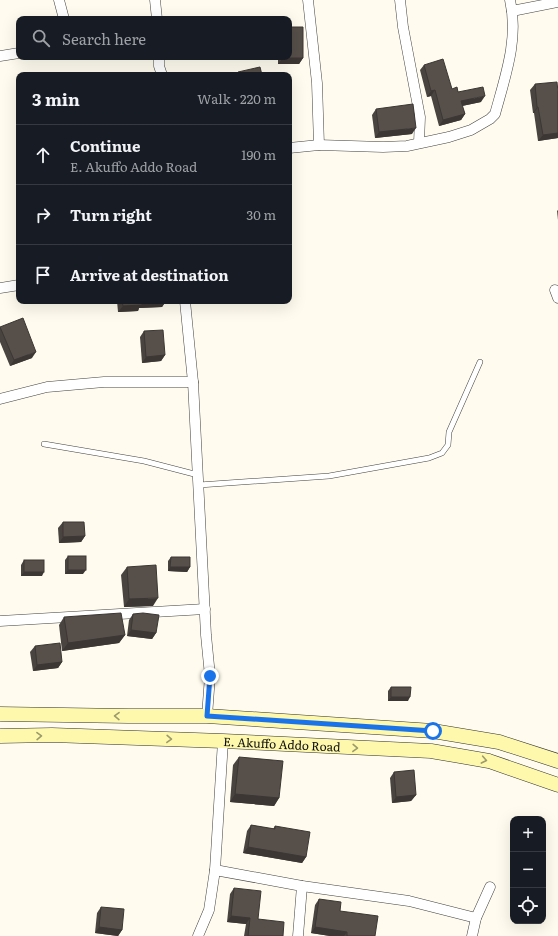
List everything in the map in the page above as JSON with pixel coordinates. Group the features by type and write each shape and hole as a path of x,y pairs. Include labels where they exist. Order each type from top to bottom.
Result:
{"main road":[{"name":"E. Akuffo Addo Road","path":"0,714 207,716 433,731 499,742 558,760"},
{"name":"E. Akuffo Addo Road","path":"0,736 223,741 431,751 489,761 558,785"}],"street":[{"path":"59,0 63,16"},
{"path":"156,0 157,16"},
{"path":"308,0 317,83 319,145"},
{"path":"400,0 403,27 420,117 419,143"},
{"path":"292,148 319,145 407,146 449,137 472,130 490,119 495,114 509,61 514,23 510,0"},
{"path":"512,11 558,2"},
{"path":"0,56 16,53"},
{"path":"159,60 161,72"},
{"path":"0,288 16,285"},
{"path":"185,304 193,382 199,480 204,609 210,676 207,716"},
{"path":"0,399 47,387 104,382 193,382"},
{"path":"0,621 204,609"},
{"path":"198,936 209,910 215,870 223,741"},
{"path":"215,870 302,886 409,902 476,918"},
{"path":"298,936 302,886"},
{"path":"472,936 476,918 490,887"}],"lane":[{"path":"44,444 144,461 199,480 329,476 429,458 442,453 448,445 449,432 480,362"}],"building":[{"path":"292,27 303,27 303,58 292,58"},
{"path":"443,59 452,89 457,87 458,92 483,87 485,96 461,101 465,114 443,120 435,90 431,91 424,65"},
{"path":"260,67 261,72 238,72"},
{"path":"557,82 558,133 543,135 537,107 535,84"},
{"path":"413,104 416,128 379,132 376,109"},
{"path":"123,304 142,304 142,305 123,306"},
{"path":"23,318 36,352 14,360 0,327"},
{"path":"163,330 165,355 146,357 144,331"},
{"path":"63,522 84,522 85,536 63,537"},
{"path":"68,556 86,556 86,570 68,570"},
{"path":"171,557 190,557 190,567 170,567"},
{"path":"24,560 44,560 44,572 24,572"},
{"path":"156,565 158,598 129,599 127,567"},
{"path":"121,613 125,635 68,643 64,617"},
{"path":"143,613 159,615 156,633 131,630 133,614"},
{"path":"60,643 62,662 37,665 35,646"},
{"path":"391,687 411,687 410,697 391,697"},
{"path":"239,757 283,761 279,798 235,794"},
{"path":"414,770 416,795 396,797 394,772"},
{"path":"251,825 275,829 275,826 310,832 306,857 248,847"},
{"path":"234,888 261,891 258,919 284,922 283,936 248,936 250,918 231,916"},
{"path":"319,899 341,902 340,911 378,916 375,936 347,936 347,932 315,927"},
{"path":"101,907 124,909 122,930 99,927"}],"route":[{"path":"210,676 207,716 337,723 433,731"}]}
